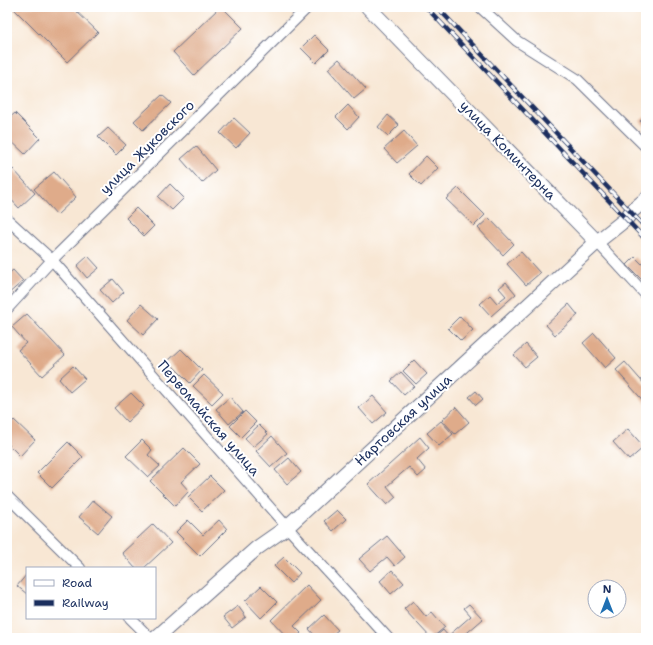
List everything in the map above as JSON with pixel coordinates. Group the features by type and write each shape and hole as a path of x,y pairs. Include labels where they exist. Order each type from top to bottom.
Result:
{"street":[{"name":"улица Жуковского","path":"7,309 52,260 308,7"},
{"name":"улица Коминтерна","path":"368,7 597,242 646,295"},
{"path":"480,7 517,41 577,79 646,147"},
{"name":"Нартовская улица","path":"156,638 257,548 286,527 597,242 626,219 631,212 646,199"},
{"name":"Первомайская улица","path":"7,219 52,260 286,527 388,638"},
{"path":"7,496 79,567"},
{"path":"131,619 150,638"}],"building":[{"path":"12,7 72,7 98,32 67,62"},
{"path":"220,7 222,7 243,28 194,75 173,52"},
{"path":"314,35 329,50 316,63 301,48"},
{"path":"339,59 366,89 354,99 328,69"},
{"path":"162,95 171,103 143,130 134,121"},
{"path":"348,105 359,117 348,129 336,117"},
{"path":"15,113 40,138 25,154 7,137 7,120"},
{"path":"388,115 399,125 388,136 378,127"},
{"path":"646,116 646,127 640,121"},
{"path":"234,118 250,133 236,148 220,133"},
{"path":"108,128 126,145 116,155 98,137"},
{"path":"404,131 417,146 397,163 384,149"},
{"path":"196,146 216,170 202,183 181,159"},
{"path":"426,156 438,168 421,186 409,174"},
{"path":"13,169 35,193 19,208 7,195 7,174"},
{"path":"54,172 76,197 57,215 34,189"},
{"path":"170,184 184,198 172,210 158,197"},
{"path":"458,188 485,215 474,226 446,199"},
{"path":"136,208 154,226 144,236 126,218"},
{"path":"489,218 514,244 503,255 478,228"},
{"path":"521,252 540,273 526,285 507,264"},
{"path":"88,256 99,268 87,278 77,266"},
{"path":"635,257 646,268 646,284 627,265"},
{"path":"13,270 23,281 7,295 7,275"},
{"path":"113,279 124,292 112,303 100,290"},
{"path":"506,282 516,294 491,316 480,304 490,295 497,303 506,296 499,288"},
{"path":"141,304 158,319 143,335 127,320"},
{"path":"569,304 578,315 555,335 546,325"},
{"path":"27,314 65,355 42,376 18,350 26,343 12,327"},
{"path":"460,316 473,330 461,341 448,328"},
{"path":"594,333 616,358 605,368 583,343"},
{"path":"526,344 537,357 525,367 514,355"},
{"path":"181,349 202,370 190,383 168,361"},
{"path":"414,360 427,374 416,384 403,371"},
{"path":"625,362 646,386 646,404 616,370"},
{"path":"73,366 85,379 70,392 59,379"},
{"path":"401,372 414,386 404,395 391,381"},
{"path":"204,375 223,393 212,404 193,386"},
{"path":"476,391 483,399 476,405 469,397"},
{"path":"131,393 144,406 127,422 114,408"},
{"path":"373,396 387,412 373,424 359,408"},
{"path":"230,397 243,412 229,424 216,409"},
{"path":"456,407 469,422 455,434 442,420"},
{"path":"245,411 256,422 241,437 230,426"},
{"path":"14,420 35,440 20,456 7,443 7,427"},
{"path":"441,421 453,434 439,446 427,433"},
{"path":"259,425 268,434 253,447 245,438"},
{"path":"628,429 644,447 629,460 613,442"},
{"path":"272,436 287,453 271,467 256,451"},
{"path":"420,437 429,448 417,459 426,470 418,477 409,467 387,486 396,497 387,505 368,484"},
{"path":"142,440 152,450 148,455 160,466 148,477 126,456"},
{"path":"68,442 83,457 52,488 37,473"},
{"path":"184,448 200,464 181,482 189,491 175,506 150,481"},
{"path":"289,458 301,472 287,484 275,470"},
{"path":"210,476 224,490 202,511 188,497"},
{"path":"93,500 112,516 98,533 79,517"},
{"path":"337,510 346,519 333,531 324,521"},
{"path":"188,520 203,535 219,520 227,529 200,556 176,532"},
{"path":"153,524 171,543 145,567 134,567 122,553"},
{"path":"387,536 405,557 395,566 387,557 370,571 359,559"},
{"path":"284,557 300,573 291,583 274,566"},
{"path":"392,570 404,583 391,594 380,581"},
{"path":"26,575 26,593 17,586"},
{"path":"307,585 321,600 294,626 301,633 296,638 288,638 271,620"},
{"path":"261,586 277,602 261,618 245,601"},
{"path":"413,601 426,617 432,612 445,627 432,638 404,609"},
{"path":"469,604 483,619 461,638 434,638 443,630 448,636 471,616 464,608"},
{"path":"238,606 246,617 232,628 223,617"},
{"path":"324,615 338,630 328,638 317,638 309,629"}],"railway":[{"path":"426,7 646,240"},
{"path":"437,7 646,228"}]}
